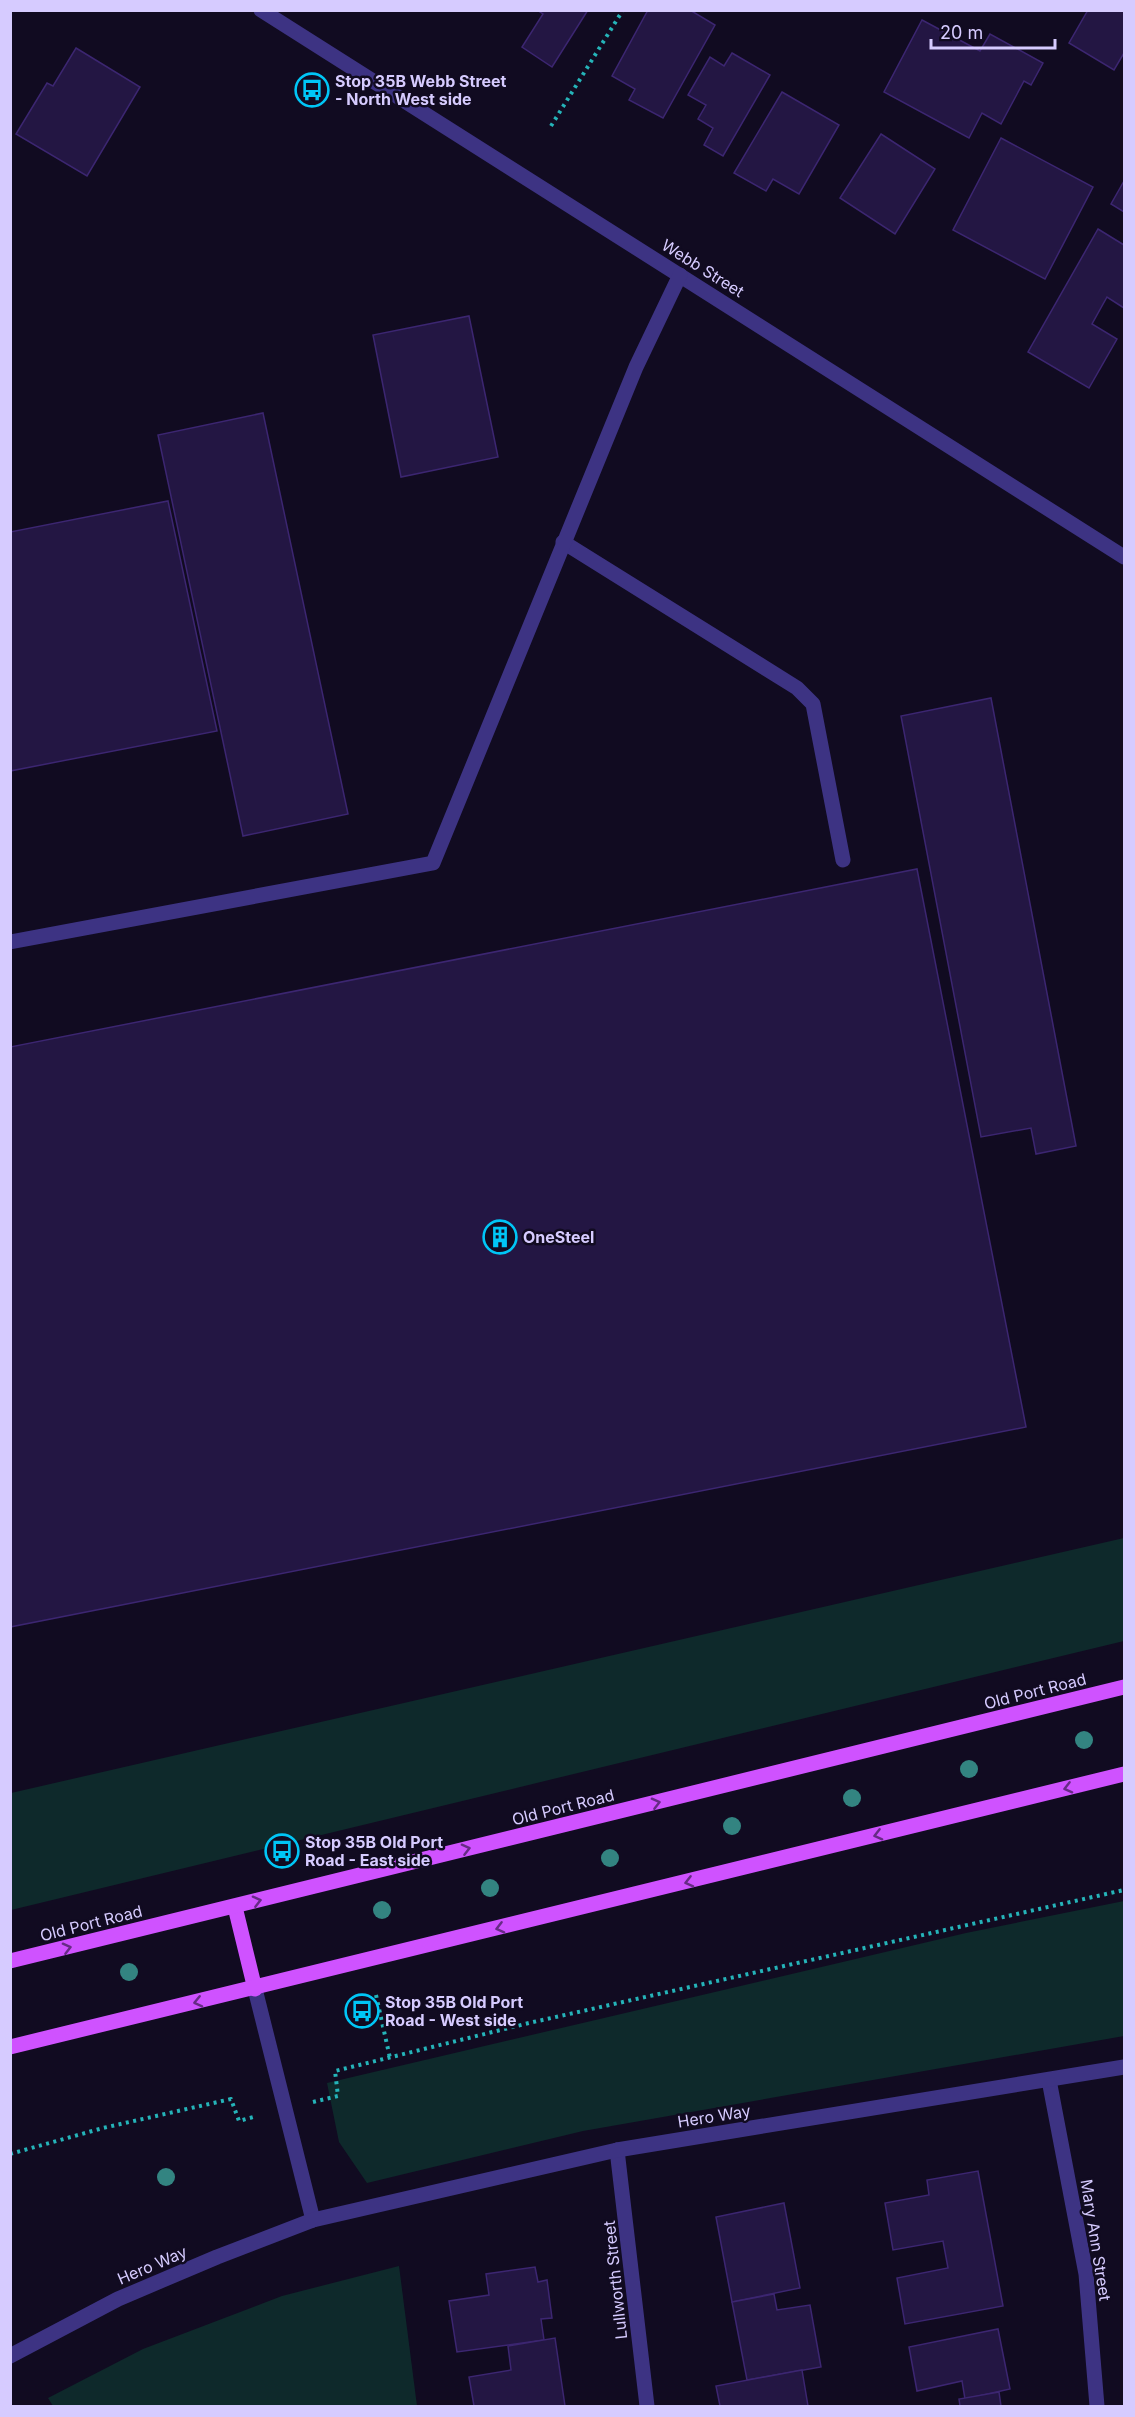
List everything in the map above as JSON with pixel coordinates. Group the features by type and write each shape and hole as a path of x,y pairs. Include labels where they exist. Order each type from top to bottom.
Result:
{"main road":[{"name":"Old Port Road","path":"10,1962 1125,1687"},
{"path":"10,2047 255,1989 1125,1774"},
{"path":"235,1907 255,1989"}],"street":[{"name":"Webb Street","path":"261,10 1125,557"},
{"path":"10,942 433,862 636,366 680,275"},
{"path":"563,542 797,688 813,704 843,860"},
{"path":"255,1989 313,2220"},
{"name":"Hero Way","path":"10,2356 118,2299 313,2220 617,2150 1125,2067"},
{"name":"Mary Ann Street","path":"1050,2080 1086,2274 1097,2406"},
{"name":"Lullworth Street","path":"617,2150 647,2406"}],"path":[{"path":"551,126 623,10"},
{"path":"311,2103 338,2096 335,2072 530,2023 1125,1890"},
{"path":"376,1995 390,2058"},
{"path":"10,2154 103,2128 231,2099 238,2121 262,2115"}],"green space":[{"path":"1124,1538 1124,1641 11,1910 11,1793"},
{"path":"1124,1901 1124,2036 583,2131 367,2183 339,2142 327,2083 966,1933"},
{"path":"399,2266 417,2406 53,2406 48,2398 143,2349 282,2296"}],"building":[{"path":"537,10 588,10 552,67 522,47 543,14"},
{"path":"648,10 690,10 715,25 663,118 629,100 635,89 612,76"},
{"path":"1088,10 1124,10 1124,53 1114,70 1069,43"},
{"path":"922,20 980,51 990,34 1043,63 1031,85 1024,81 1001,124 982,113 969,138 884,92"},
{"path":"76,48 140,87 87,176 16,134 47,83 53,86"},
{"path":"732,53 770,75 723,156 704,145 713,128 698,119 706,105 688,95 710,57 724,66"},
{"path":"782,92 839,125 799,194 773,179 766,191 734,173"},
{"path":"881,134 935,169 895,234 840,198"},
{"path":"1001,138 1093,187 1045,279 953,230"},
{"path":"1124,181 1124,212 1111,204"},
{"path":"1098,229 1124,245 1124,308 1107,297 1092,324 1117,339 1089,388 1028,352"},
{"path":"469,316 498,457 401,477 373,335"},
{"path":"263,413 348,814 243,836 158,435"},
{"path":"168,501 217,731 10,771 10,532"},
{"path":"991,698 1076,1146 1036,1154 1031,1128 981,1137 901,716"},
{"name":"OneSteel","path":"917,869 1026,1427 10,1627 10,1047"},
{"path":"978,2171 1003,2306 905,2324 897,2278 948,2268 943,2241 893,2250 885,2203 929,2195 927,2180"},
{"path":"784,2203 800,2288 732,2302 716,2217"},
{"path":"535,2267 538,2282 547,2280 552,2318 541,2319 544,2340 457,2352 449,2301 489,2295 486,2274"},
{"path":"774,2294 777,2310 810,2305 821,2367 747,2380 732,2302"},
{"path":"998,2329 1010,2389 965,2399 962,2381 917,2391 909,2347"},
{"path":"555,2338 565,2406 474,2406 469,2377 511,2370 508,2346"},
{"path":"802,2370 808,2406 720,2406 716,2386"},
{"path":"999,2392 1001,2406 960,2406 959,2399"}],"place":[{"name":"Stop 35B Webb Street - North West side","path":"312,90"},
{"name":"OneSteel","path":"500,1237"},
{"name":"Stop 35B Old Port Road - East side","path":"282,1851"},
{"name":"Stop 35B Old Port Road - West side","path":"362,2011"}]}
